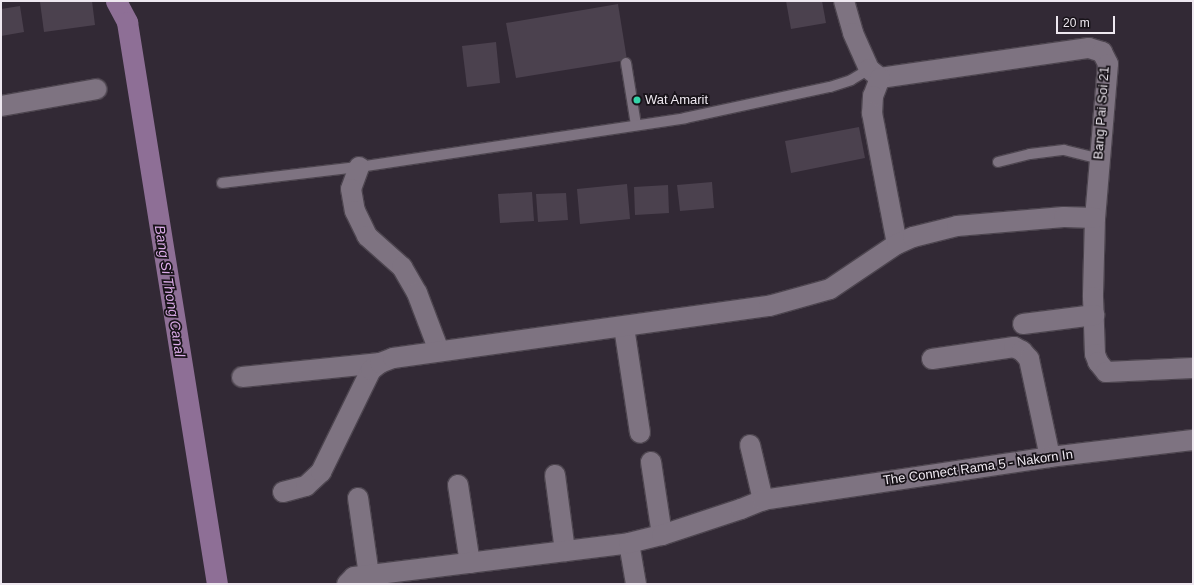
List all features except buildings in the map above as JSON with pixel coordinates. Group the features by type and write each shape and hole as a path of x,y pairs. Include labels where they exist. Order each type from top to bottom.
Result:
{"street":[{"path":"844,1 854,33 874,74 872,113 897,244"},
{"name":"Bang Pai Soi 21","path":"874,74 1089,48 1102,52 1108,64 1095,218 1095,354 1098,362 1106,372 1193,368"},
{"path":"1,106 97,89"},
{"path":"359,167 351,189 355,211 367,236 402,267 417,293 438,351"},
{"path":"242,377 380,363 393,358 438,351 624,327 769,306 798,300 830,289 897,244 957,226 1064,217 1095,218"},
{"path":"1023,324 1094,315"},
{"path":"624,327 640,433"},
{"path":"932,359 1014,347 1022,351 1029,359 1050,457"},
{"path":"283,492 306,486 321,472 371,370 380,363"},
{"name":"The Connect Rama 5 - Nakorn In","path":"347,584 354,577 629,543 662,535 741,509 763,500 1050,457 1193,440"},
{"path":"750,445 763,500"},
{"path":"651,462 662,535"},
{"path":"555,474 565,551"},
{"path":"458,485 470,563"},
{"path":"358,498 369,575"},
{"path":"629,543 636,584"}],"lane":[{"path":"626,62 636,125"},
{"path":"222,183 359,167 685,118 830,87 874,74"},
{"path":"998,162 1030,154 1064,150 1100,159"}],"waterway":[{"name":"Bang Si Thong Canal","path":"116,1 127,22 217,584"}],"place":[{"name":"Wat Amarit","path":"637,100"}]}
